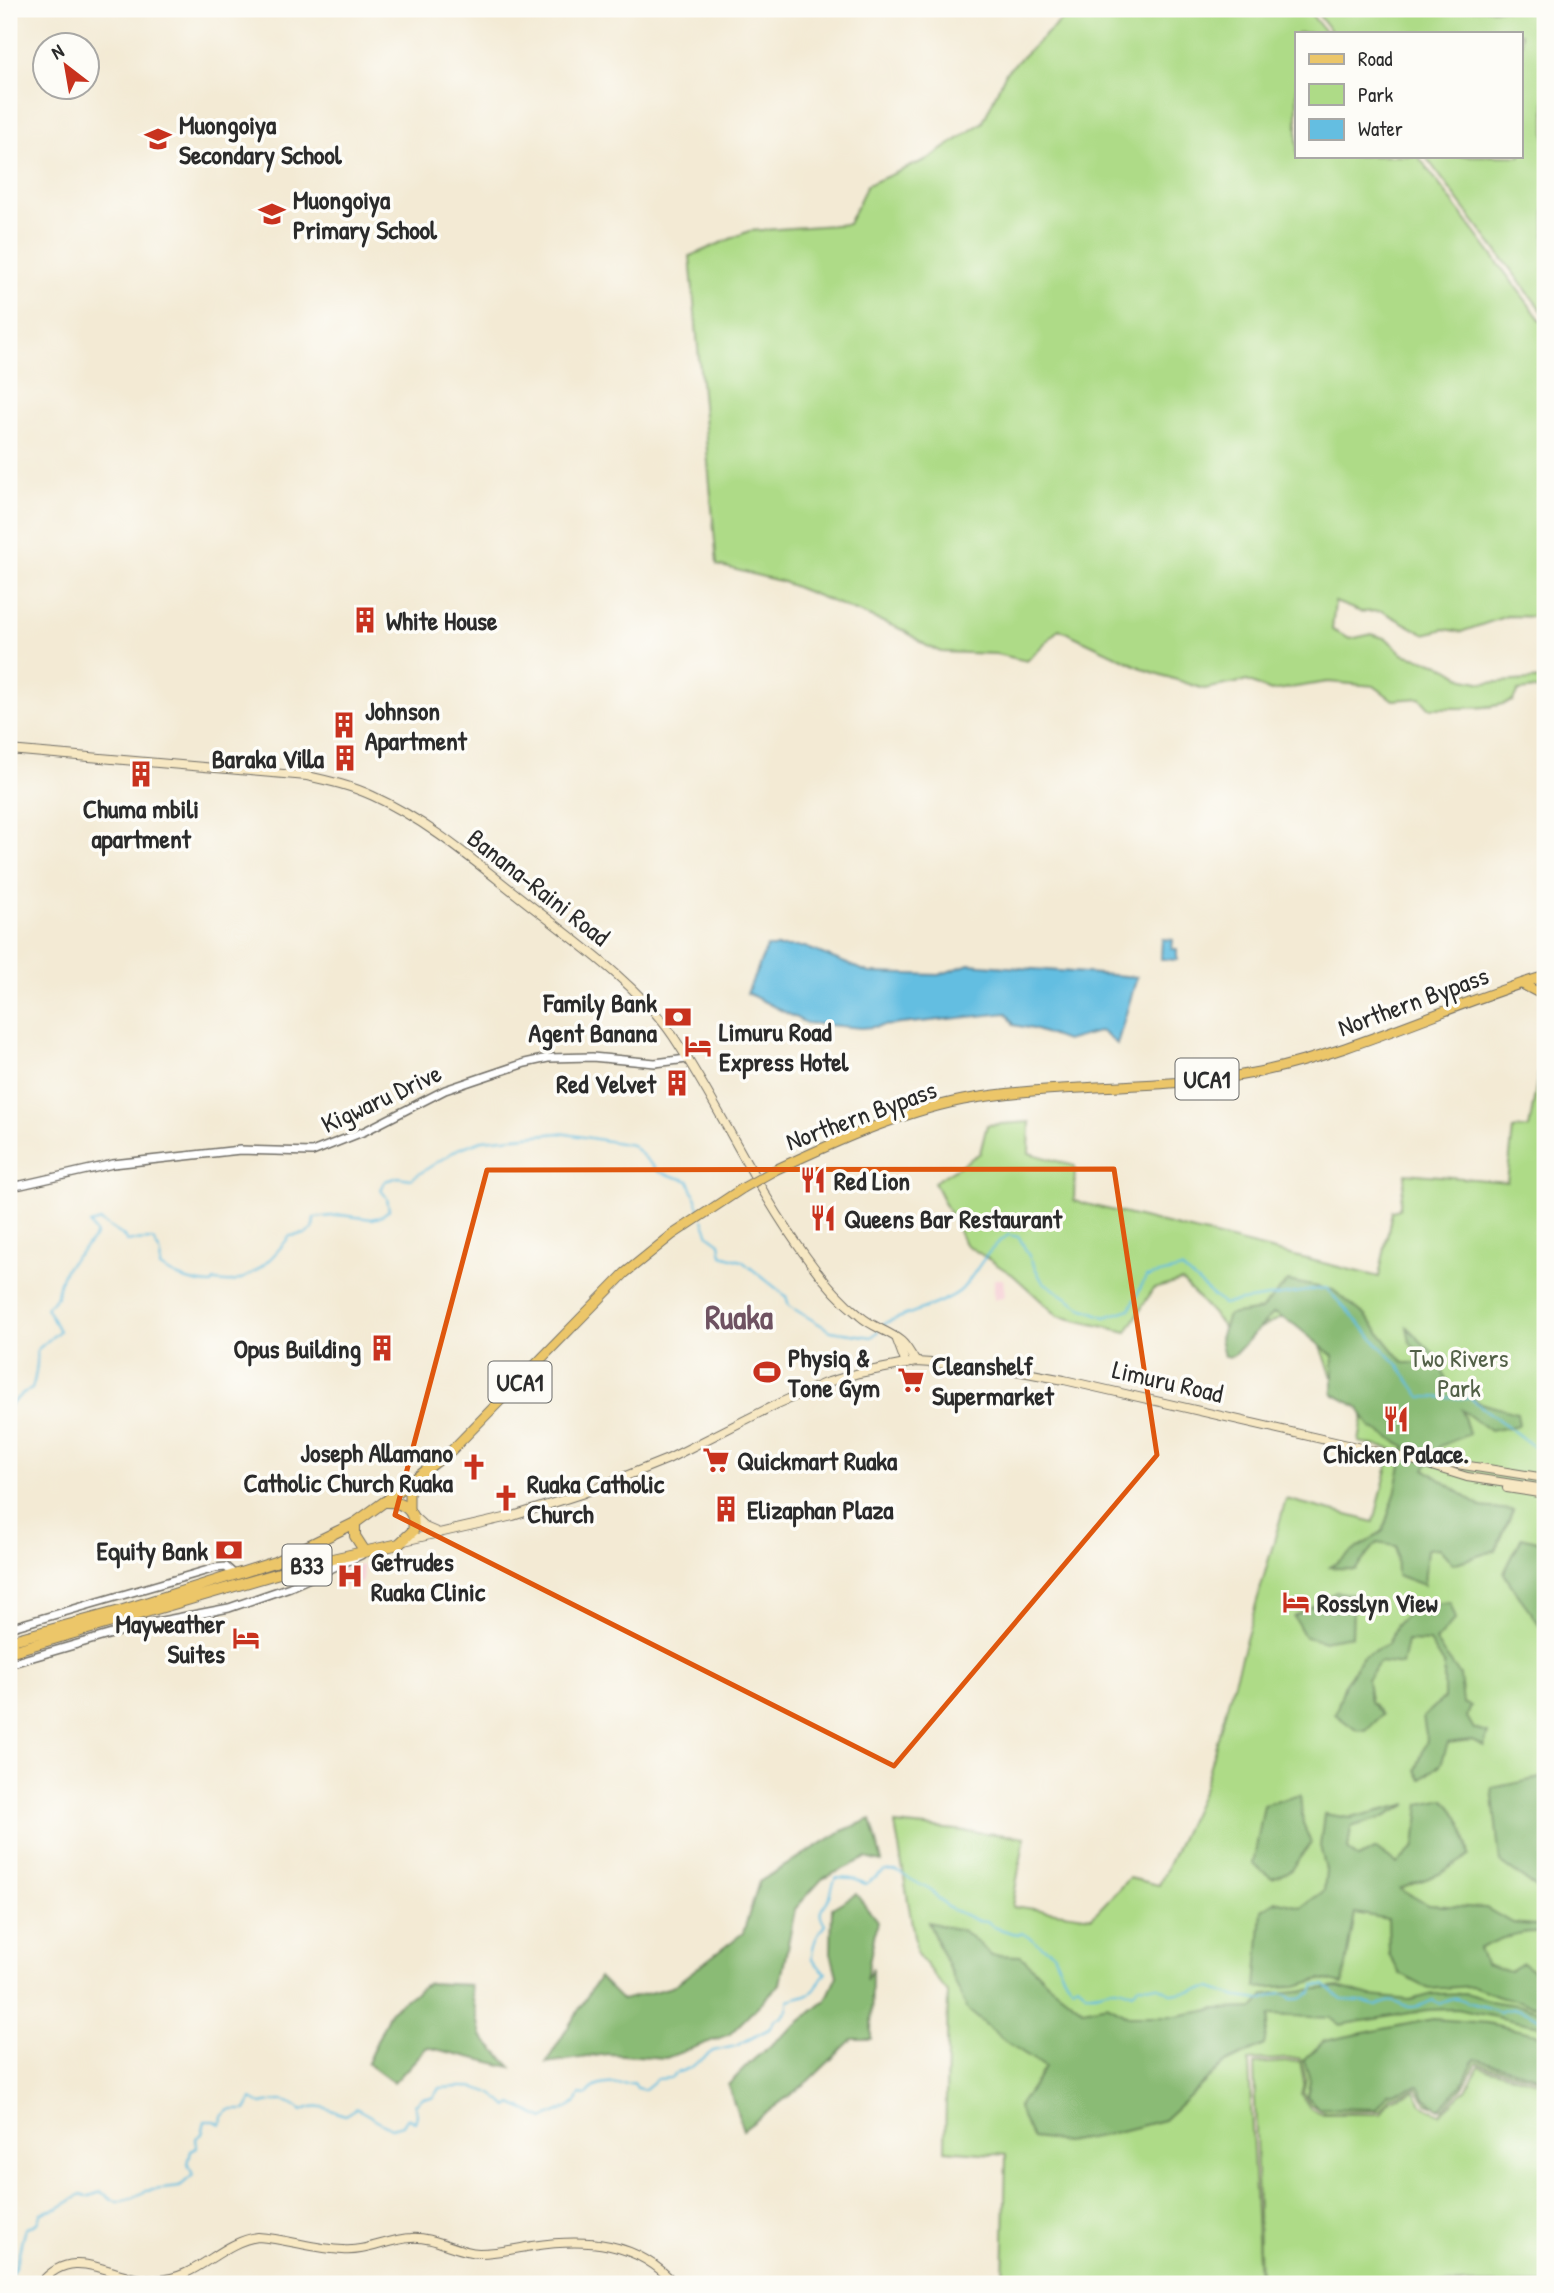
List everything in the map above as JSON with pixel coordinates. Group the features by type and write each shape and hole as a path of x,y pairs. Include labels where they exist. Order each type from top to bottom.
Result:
{"highway":[{"path":"355,1523 355,1536 368,1550 404,1541 413,1531 411,1513 394,1502 384,1502"},
{"name":"Northern Bypass","path":"235,1575 275,1562 355,1523 384,1502"},
{"name":"B33","path":"9,1652 125,1620 195,1596 368,1550"},
{"name":"B33","path":"9,1641 120,1611 235,1575"}],"main road":[{"name":"Banana-Raini Road","path":"9,750 307,776 373,795 440,835 607,967 659,1018 687,1059 794,1241 844,1302 878,1329 897,1338"},
{"name":"Northern Bypass","path":"384,1502 418,1478 481,1423 617,1280 671,1235 775,1170 859,1133 964,1100 1047,1090 1185,1081 1287,1066 1356,1045 1545,976"},
{"path":"1521,984 1545,996"},
{"path":"897,1338 906,1364"},
{"path":"897,1338 916,1362"},
{"path":"886,1368 900,1348"},
{"name":"Limuru Road","path":"404,1541 513,1516 601,1487 668,1460 814,1388 859,1373 916,1362 995,1367 1064,1380 1410,1459 1545,1486"},
{"name":"Limuru Road","path":"1410,1459 1518,1491 1545,1494"},
{"name":"Limuru Road","path":"1410,1459 1448,1461 1545,1478"},
{"name":"Limuru Road","path":"1467,1476 1545,1486"},
{"path":"418,1478 409,1493 411,1513 425,1527 441,1533"},
{"path":"40,2284 48,2274 59,2267 74,2263 141,2280 179,2276 201,2267 232,2246 258,2237 342,2250 356,2250 413,2237 475,2252 499,2253 585,2241 648,2260 675,2284"}],"street":[{"name":"Kigwaru Drive","path":"9,1186 113,1164 240,1150 312,1153 365,1131 458,1085 524,1063 548,1058 592,1057 655,1063 687,1059"},
{"path":"9,1664 146,1623 229,1608 290,1587 368,1550"},
{"path":"9,1628 215,1568 226,1567 235,1575"}],"highlighted area":[{"path":"1114,1169 1157,1455 894,1766 395,1515 487,1170"}],"shaded area":[{"path":"994,1279 1003,1279 1005,1296 994,1300"},
{"name":"Getrudes Ruaka Clinic","path":"362,1565 363,1582 340,1587 337,1570"}],"green space":[{"path":"1073,9 1307,9 1325,32 1295,32 1295,158 1419,158 1545,326 1545,617 1507,616 1461,632 1445,629 1424,634 1382,611 1361,612 1335,602 1332,630 1350,639 1372,634 1387,639 1403,654 1440,664 1465,679 1484,683 1545,679 1545,692 1536,689 1518,691 1513,701 1492,706 1429,708 1420,698 1393,700 1374,686 1328,682 1271,691 1247,681 1204,689 1146,670 1059,629 1027,661 996,654 941,652 903,630 783,582 717,565 690,256 749,231 848,224 867,185 930,158 983,122 1006,72"},
{"path":"1314,9 1545,9 1545,315 1427,158 1522,158 1522,32 1331,32"},
{"name":"Two Rivers Park","path":"1545,1035 1545,2081 1477,2063 1462,2089 1443,2109 1427,2103 1417,2089 1390,2096 1380,2111 1323,2112 1310,2104 1303,2093 1306,2079 1300,2058 1249,2061 1259,2284 1003,2284 1006,2155 945,2150 948,1993 917,1954 895,1824 1025,1837 1012,1906 1092,1917 1129,1878 1159,1885 1203,1790 1286,1499 1374,1522 1392,1449 1359,1442 1365,1405 1332,1377 1317,1335 1290,1314 1255,1330 1231,1349 1221,1323 1182,1281 1153,1289 1127,1332 1058,1316 1013,1275 965,1244 934,1182 980,1153 987,1125 1030,1122 1029,1153 1075,1166 1074,1201 1379,1277 1392,1211 1399,1209 1406,1173 1507,1182 1513,1129 1529,1128"},
{"path":"1288,1281 1333,1290 1366,1316 1404,1363 1425,1363 1410,1342 1407,1327 1437,1357 1448,1383 1480,1403 1517,1413 1519,1425 1490,1431 1462,1410 1469,1434 1440,1446 1425,1469 1481,1507 1513,1510 1496,1550 1453,1564 1439,1548 1427,1549 1424,1585 1397,1575 1396,1546 1377,1543 1355,1570 1330,1567 1383,1531 1395,1494 1405,1446 1371,1428 1358,1407 1333,1394 1333,1356 1295,1325 1274,1313 1233,1356 1224,1357 1220,1338 1228,1315 1261,1310"},
{"path":"1522,1537 1545,1543 1545,1634 1504,1573"},
{"path":"1336,1592 1360,1595 1353,1609 1352,1636 1322,1641 1305,1637 1294,1617"},
{"path":"1450,1602 1456,1619 1435,1641 1460,1675 1463,1703 1471,1706 1467,1717 1474,1729 1488,1733 1484,1746 1472,1740 1448,1743 1441,1764 1421,1780 1416,1770 1427,1740 1423,1717 1444,1698 1444,1666 1429,1642 1407,1641 1402,1665 1380,1662 1367,1679 1370,1701 1382,1715 1366,1731 1356,1730 1335,1714 1345,1684 1363,1656 1388,1644 1396,1625 1415,1606"},
{"path":"1545,1777 1545,1894 1500,1862 1492,1788"},
{"path":"1300,1795 1303,1824 1311,1843 1289,1872 1272,1878 1253,1864 1264,1805"},
{"path":"1444,1799 1462,1825 1469,1856 1439,1874 1400,1889 1428,1905 1486,1908 1512,1923 1545,1926 1545,1933 1528,1932 1511,1936 1479,1949 1485,1964 1510,1971 1523,1963 1543,1977 1545,2008 1473,1986 1429,1989 1400,1974 1389,1954 1388,1919 1355,1913 1343,1984 1321,1979 1296,1986 1256,1988 1262,1910 1276,1901 1301,1907 1324,1891 1326,1870 1320,1846 1324,1814 1350,1818 1408,1804 1384,1817 1351,1827 1348,1849 1358,1858 1376,1849 1397,1864 1415,1846 1420,1804"},
{"path":"871,1819 882,1862 866,1858 822,1879 795,1909 780,1984 730,2034 666,2058 608,2054 546,2063 599,1977 622,2000 672,1987 743,1933 759,1882 842,1831"},
{"path":"856,1894 877,1921 866,1980 872,1970 871,2039 852,2039 809,2081 743,2130 728,2085 753,2060 826,2000 837,1976 831,1953 832,1908"},
{"path":"928,1922 964,1931 992,1955 1021,1956 1048,1983 1083,2010 1107,2005 1128,2016 1176,2016 1216,2009 1254,2008 1266,1994 1338,1987 1371,1996 1410,2000 1432,1994 1466,1993 1545,2012 1545,2027 1456,2009 1428,2010 1340,2025 1330,2018 1270,2015 1264,2045 1224,2064 1164,2120 1065,2142 1032,2138 1018,2108 1045,2067 1005,2041 967,2009"},
{"path":"428,1983 470,1985 481,2036 511,2067 427,2047 394,2083 367,2063 391,2010"},
{"path":"1433,2019 1487,2023 1545,2036 1545,2079 1475,2059 1462,2085 1439,2109 1425,2097 1419,2086 1388,2093 1377,2109 1318,2108 1307,2096 1310,2080 1304,2060 1324,2041"},
{"path":"1300,2061 1304,2082 1301,2094 1310,2108 1321,2114 1381,2114 1390,2099 1415,2091 1422,2104 1440,2114 1466,2090 1479,2066 1545,2084 1545,2284 1260,2284 1254,2064"}],"water":[{"path":"1162,939 1173,940 1172,949 1177,949 1177,960 1161,959"},
{"path":"767,947 805,947 870,973 939,975 969,964 1137,977 1117,1044 1101,1031 1066,1041 1014,1025 1007,1013 862,1028 806,1023 747,993"}],"waterway":[{"path":"9,1406 23,1393 32,1389 37,1350 59,1331 46,1307 57,1297 66,1268 96,1235 90,1224 100,1221 127,1241 153,1240 161,1254 160,1267 173,1274 204,1283 232,1282 257,1270 290,1236 306,1234 313,1229 314,1218 341,1215 372,1219 380,1217 389,1210 387,1198 381,1190 385,1181 398,1177 411,1179 458,1149 482,1140 560,1133 632,1145 659,1172 689,1181 700,1210"},
{"path":"703,1220 709,1235 720,1243 722,1255 742,1261 786,1296 789,1306 831,1331 872,1337 878,1331"},
{"path":"882,1327 887,1322 956,1294 994,1247 1008,1235 1019,1237 1042,1281 1082,1308 1105,1317 1130,1309 1146,1277 1182,1269 1223,1304 1326,1288 1398,1365 1421,1397 1470,1398 1533,1446 1545,1446"},
{"path":"9,2278 17,2261 25,2229 37,2223 41,2213 59,2208 81,2195 87,2197 101,2192 117,2202 133,2198 145,2191 179,2187 193,2175 188,2164 191,2151 197,2148 196,2138 202,2134 205,2121 215,2121 221,2125 222,2116 230,2110 246,2110 252,2099 261,2104 287,2102 302,2111 324,2107 345,2115 356,2108 391,2128 403,2125 407,2118 415,2122 415,2104 423,2098 432,2098 440,2088 469,2087 485,2090 508,2107 512,2104 545,2119 570,2107 580,2094 587,2095 602,2085 634,2083 637,2088 644,2090 657,2079 670,2078 690,2068 713,2051 736,2046 769,2029 775,2019 782,2017 788,2010 788,2000 814,1991 826,1973 812,1960 813,1950 825,1925 821,1909 830,1896 836,1878 854,1879 866,1884 885,1871 896,1871 930,1890 947,1907 976,1920 987,1921 994,1927 1018,1935 1022,1933 1053,1953 1063,1975 1073,1987 1078,1984 1086,1993 1112,1988 1133,1993 1139,1985 1158,1986 1172,1994 1210,1988 1238,1997 1261,2000 1280,1993 1291,1999 1299,1999 1312,1992 1315,1985 1324,1985 1342,2000 1377,2006 1393,2002 1413,2007 1433,2000 1440,2004 1456,1998 1498,2012 1520,2010 1540,2019 1545,2018"}],"place":[{"name":"Muongoiya Secondary School","path":"158,139"},
{"name":"Muongoiya Primary School","path":"272,214"},
{"name":"White House","path":"365,620"},
{"name":"Johnson Apartment","path":"344,725"},
{"name":"Baraka Villa","path":"345,758"},
{"name":"Chuma mbili apartment","path":"141,774"},
{"name":"Family Bank Agent Banana","path":"678,1017"},
{"name":"Limuru Road Express Hotel","path":"698,1046"},
{"name":"Red Velvet","path":"677,1083"},
{"name":"Red Lion","path":"813,1180"},
{"name":"Queens Bar Restaurant","path":"823,1218"},
{"name":"Opus Building","path":"382,1348"},
{"name":"Physiq & Tone Gym","path":"767,1372"},
{"name":"Cleanshelf Supermarket","path":"911,1380"},
{"name":"Chicken Palace.","path":"1396,1419"},
{"name":"Quickmart Ruaka","path":"716,1460"},
{"name":"Joseph Allamano Catholic Church Ruaka","path":"474,1467"},
{"name":"Ruaka Catholic Church","path":"506,1498"},
{"name":"Elizaphan Plaza","path":"726,1509"},
{"name":"Equity Bank","path":"229,1550"},
{"name":"Getrudes Ruaka Clinic","path":"350,1576"},
{"name":"Rosslyn View","path":"1296,1602"},
{"name":"Mayweather Suites","path":"246,1638"}],"district":[{"name":"Ruaka","path":"739,1317"}]}
